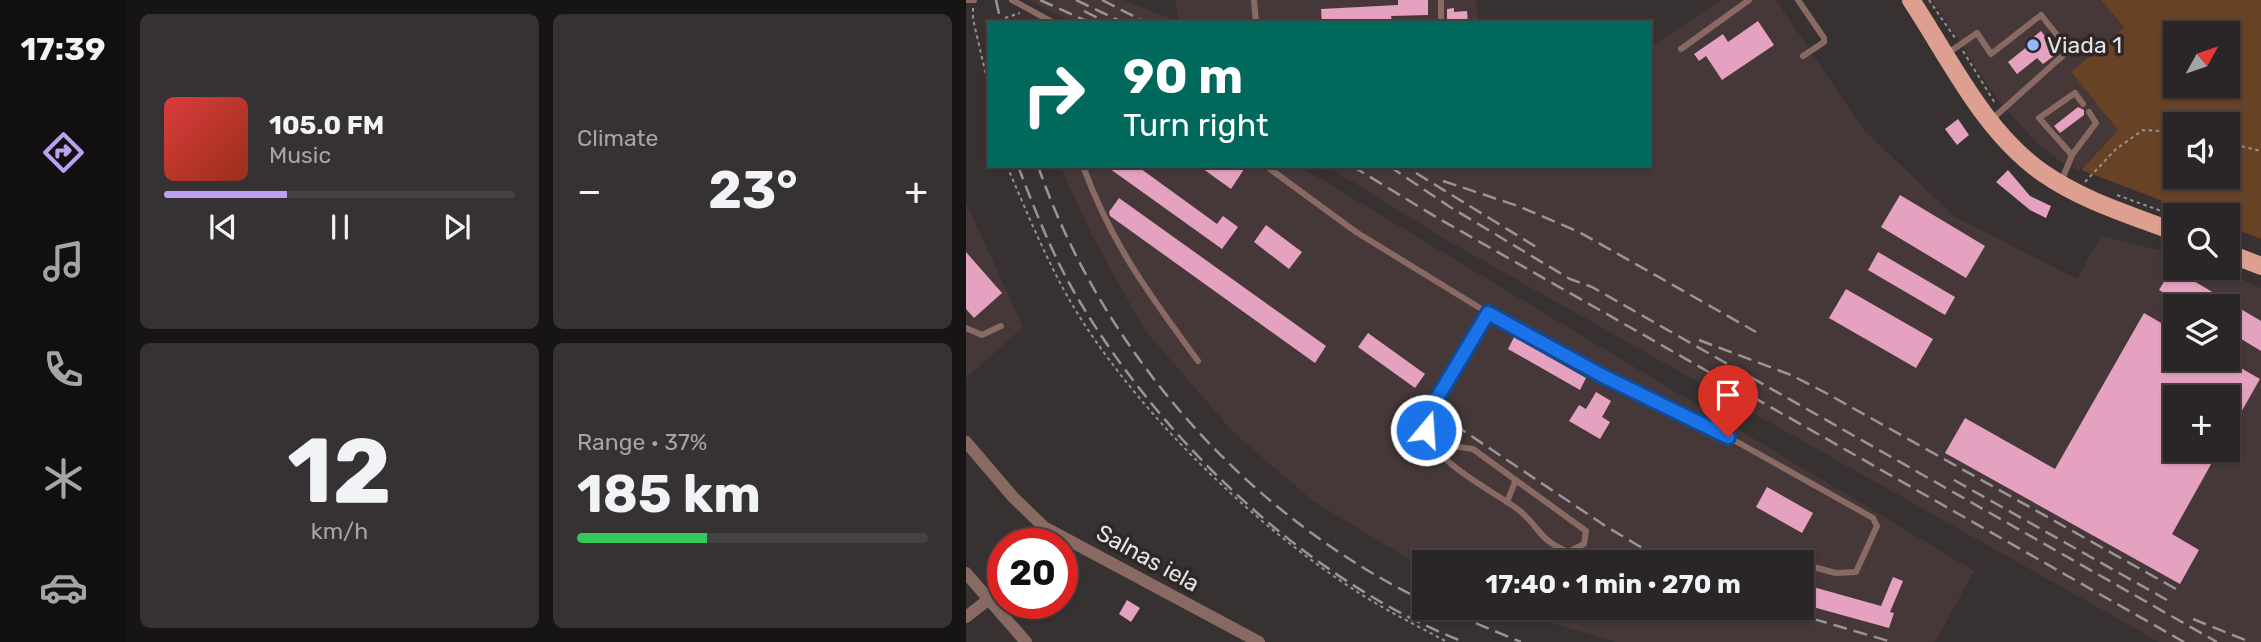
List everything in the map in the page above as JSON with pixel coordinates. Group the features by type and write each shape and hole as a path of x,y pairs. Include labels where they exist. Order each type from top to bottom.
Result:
{"main road":[{"path":"1911,0 1989,121 2031,164 2085,197 2163,227"},
{"path":"2240,258 2261,267"}],"street":[{"name":"Salnas iela","path":"966,442 1018,503 1046,528"},
{"name":"Salnas iela","path":"1078,544 1259,642"},
{"path":"966,573 987,599"},
{"path":"966,617 987,601"},
{"path":"1005,619 1026,642"}],"lane":[{"path":"967,0 974,0"},
{"path":"1012,0 1049,21"},
{"path":"1254,0 1256,21"},
{"path":"1441,0 1441,21"},
{"path":"1681,49 1749,0"},
{"path":"1798,0 1824,38 1824,42 1803,56"},
{"path":"1947,55 1978,33 1991,54 2041,15 2069,50 1989,121"},
{"path":"2072,155 2039,118 2076,93 2083,104"},
{"path":"2060,183 2072,155 2096,123 2089,111"},
{"path":"1084,168 1100,211 1135,275 1198,360"},
{"path":"1269,168 1356,232 1488,313 1603,376 1707,425 1873,518 1877,526 1856,572 1836,573 1814,567"},
{"path":"1432,443 1473,449 1586,531 1584,544 1568,552 1548,543 1521,512 1468,476 1432,443 1425,422 1427,415 1488,313"},
{"path":"966,328 982,335 1001,326"},
{"path":"1507,502 1515,482"}],"path":[{"path":"974,0 973,19 987,79"},
{"path":"1005,18 1017,16"},
{"path":"2084,183 2116,149 2143,130 2163,131"},
{"path":"2240,146 2261,150"},
{"path":"1008,168 1081,318 1121,374 1173,434 1229,492 1294,546 1359,593 1447,642"}],"shaded area":[{"path":"1027,0 1123,0 1176,21 1071,21"},
{"path":"1175,0 1476,0 1479,21 1179,21"},
{"path":"1721,0 1776,0 1863,129 1955,217 2077,279 2101,236 2163,251 2163,280 2240,280 2261,288 2261,642 2159,642 1443,238 1330,168 1652,168 1652,47"},
{"path":"1932,0 2101,0 2124,27 2071,72 2118,130 2079,171 2062,163 2036,142 1997,99"},
{"path":"2101,0 2261,0 2261,239 2240,231 2240,203 2168,203 2081,170 2118,130 2071,72 2124,27"},
{"path":"1061,168 1302,168 1974,571 1935,642 1616,642 1542,620 1814,620 1814,550 1412,550 1412,561 1313,501 1234,433 1144,329 1094,239"},
{"path":"966,203 1023,327 966,378"}],"building":[{"path":"1398,0 1428,0 1428,15 1391,16 1392,21 1322,21 1321,9 1398,5"},
{"path":"1454,8 1454,12 1467,11 1468,21 1447,21 1447,9"},
{"path":"1758,21 1774,45 1722,80 1706,56 1699,61 1694,54 1723,34 1728,42"},
{"path":"2041,31 2058,53 2043,64 2037,58 2017,74 2008,62"},
{"path":"2078,107 2084,110 2084,115 2060,133 2054,126"},
{"path":"1958,119 1969,135 1957,145 1945,129"},
{"path":"1109,168 1140,168 1217,224 1223,216 1238,227 1222,249"},
{"path":"1202,168 1245,168 1231,189"},
{"path":"2008,170 2030,196 2051,206 2046,218 2030,210 1996,182"},
{"path":"1900,195 1985,246 1966,278 1881,227"},
{"path":"1119,198 1326,346 1315,363 1110,216 1109,212"},
{"path":"1266,225 1302,252 1289,269 1254,242"},
{"path":"966,252 1002,293 974,318 966,309"},
{"path":"1878,252 1955,297 1945,315 1868,270"},
{"path":"2165,280 2192,280 2216,294 2166,294 2159,290"},
{"path":"1846,289 1933,339 1916,368 1829,318"},
{"path":"2240,308 2261,321 2261,351 2240,338"},
{"path":"2144,313 2163,324 2163,371 2240,371 2240,368 2260,379 2240,414 2240,385 2163,385 2163,462 2212,462 2172,534 2199,550 2180,584 1945,453 1965,418 2055,469"},
{"path":"1368,333 1425,374 1415,388 1358,347"},
{"path":"1514,337 1586,378 1580,390 1508,349"},
{"path":"1596,392 1611,401 1602,417 1610,422 1600,439 1569,421 1579,405 1586,409"},
{"path":"1767,487 1813,513 1802,533 1756,507"},
{"path":"1893,577 1903,581 1890,612 1894,613 1889,628 1814,607 1814,587 1881,606"},
{"path":"1127,600 1140,608 1131,622 1119,614"}],"railway":[{"path":"996,0 1001,21"},
{"path":"1040,0 1087,21"},
{"path":"1076,0 1120,21"},
{"path":"1102,0 1143,21"},
{"path":"1084,11 1104,21"},
{"path":"1019,168 1054,252 1080,302 1114,355 1198,456 1245,502 1297,545 1350,583 1406,616 1464,642"},
{"path":"1039,168 1066,235 1101,301 1142,363 1189,421 1241,475 1298,523 1359,565 1412,594"},
{"path":"1355,168 1436,217 2184,642"},
{"path":"1392,168 1450,207 1570,279 1592,287 2217,642"},
{"path":"1416,173 1541,250"},
{"path":"1443,181 1518,206 1579,232 1756,332"},
{"path":"1699,340 1791,375 1826,393 2176,589"},
{"path":"1419,401 1646,550"},
{"path":"1954,480 2167,600"},
{"path":"1814,619 1892,642"},
{"path":"2193,619 2250,642"},
{"path":"1468,620 1521,642"}],"place":[{"name":"Viada 1","path":"2033,45"}],"route":[{"path":"1426,430 1427,415 1488,313 1603,376 1728,437"}]}
